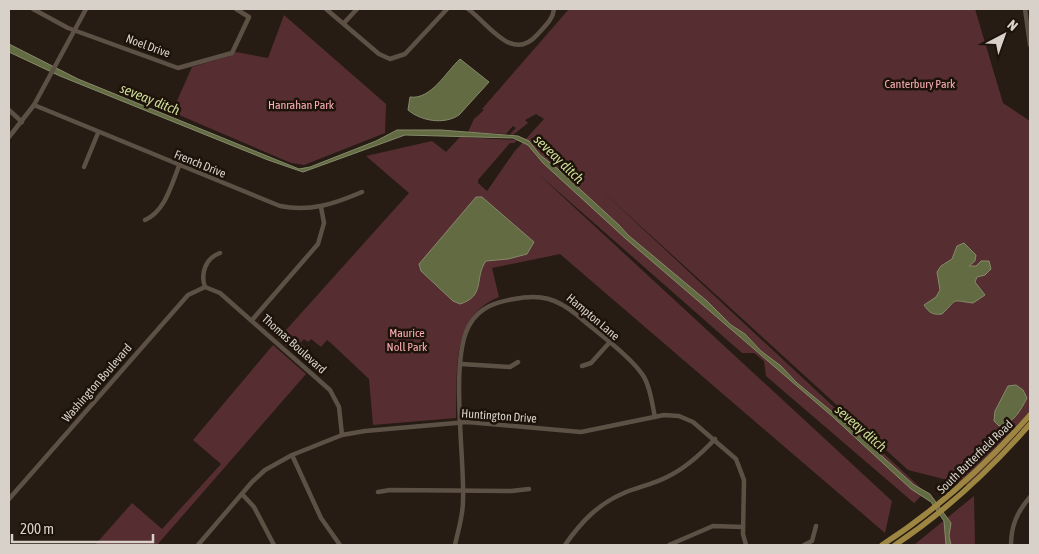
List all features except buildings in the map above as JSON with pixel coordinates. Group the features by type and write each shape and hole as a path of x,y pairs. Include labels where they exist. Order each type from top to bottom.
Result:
{"main road":[{"name":"South Butterfield Road","path":"882,545 938,509 979,470 1030,414"},
{"name":"South Butterfield Road","path":"895,545 989,470 1030,424"}],"street":[{"name":"Noel Drive","path":"33,9 75,30 180,68 232,53 248,16 236,9"},
{"path":"9,137 34,105 86,9"},
{"path":"326,9 379,54 394,60 405,54 447,9"},
{"path":"344,23 357,9"},
{"path":"468,9 503,39 516,46 526,45 532,41 550,19 554,9"},
{"path":"1025,9 1030,45"},
{"name":"French Drive","path":"34,105 98,133 280,206 301,209 321,207 362,192"},
{"path":"9,110 22,122"},
{"path":"84,168 98,133"},
{"path":"145,220 153,217 162,206 179,166"},
{"path":"252,320 318,244 324,223 321,207"},
{"path":"205,288 204,268 213,256 220,253"},
{"name":"Thomas Boulevard","path":"205,288 220,293 330,390 339,407 342,435"},
{"name":"Washington Boulevard","path":"9,499 188,295 205,288"},
{"name":"Hampton Lane","path":"455,545 463,510 460,422 461,364 464,337 471,322 479,313 496,302 531,296 547,297 563,304 609,343 643,376 655,417"},
{"path":"582,366 591,364 609,343"},
{"path":"461,364 510,367 518,362"},
{"name":"Huntington Drive","path":"198,545 265,470 292,455 342,435 460,422 582,432 655,417 674,416 687,419 715,439 732,455 743,474 745,487 743,527 746,545"},
{"path":"565,545 590,514 623,493 675,473 692,461 715,439"},
{"path":"292,455 321,518 340,545"},
{"path":"378,492 390,490 511,491 529,489"},
{"path":"242,494 254,507 274,545"},
{"path":"1011,545 1012,527 1017,515 1030,497"},
{"path":"668,545 713,526 743,527"},
{"path":"804,545 812,541 816,526"}],"green space":[{"path":"569,9 975,9 1003,103 1030,121 1030,419 994,459 967,485 908,470 600,189 925,492 914,503 766,376 764,361 754,353 742,353 536,172 892,501 885,533 560,254 492,268 499,297 483,306 471,318 464,332 457,366 456,418 373,425 369,379 332,344 327,340 321,347 311,339 308,342 304,339 300,343 305,347 298,355 278,339 409,193 366,156 432,141 446,152 460,137 517,140 514,143 510,143 478,180 478,183 487,191 514,152 544,119 536,114 525,120 528,123 513,135 510,134 516,128 513,126 506,134 468,132 474,119 484,110 482,109"},
{"name":"Hanrahan Park","path":"284,15 386,104 385,133 304,165 291,163 172,112 192,67 230,56 236,52 268,58"},
{"path":"273,345 306,374 157,545 95,545 132,503 162,529 221,464 193,440"},
{"path":"974,496 975,545 914,545"}],"shaded area":[{"path":"9,44 78,79 299,169 310,167 376,141 397,130 441,130 518,136 529,141 540,155 558,169 628,235 707,301 731,325 745,334 761,351 781,366 797,383 836,415 914,485 930,494 951,523 949,536 951,545 946,545 944,521 931,502 911,489 833,417 625,238 543,163 528,145 513,138 405,135 303,172 268,160 60,76 9,52"},
{"path":"460,59 489,82 459,115 440,121 419,117 408,110 410,97 418,97 431,90"},
{"path":"476,197 482,197 534,242 527,254 508,259 486,261 473,296 468,301 460,304 453,301 421,271 419,264"},
{"path":"964,243 976,255 975,261 969,266 976,266 981,261 989,261 991,269 985,275 977,277 975,282 985,295 973,303 955,301 942,314 931,313 924,305 936,297 940,290 937,272 941,266 952,259 957,246"},
{"path":"1016,385 1023,390 1027,398 1019,412 1012,419 999,426 994,421 995,411 1008,386"}],"park label":[{"name":"Canterbury Park","path":"920,84"},
{"name":"Maurice Noll Park","path":"407,340"}],"water label":[{"name":"seveay ditch","path":"150,99"},
{"name":"seveay ditch","path":"559,159"},
{"name":"seveay ditch","path":"861,428"}]}
